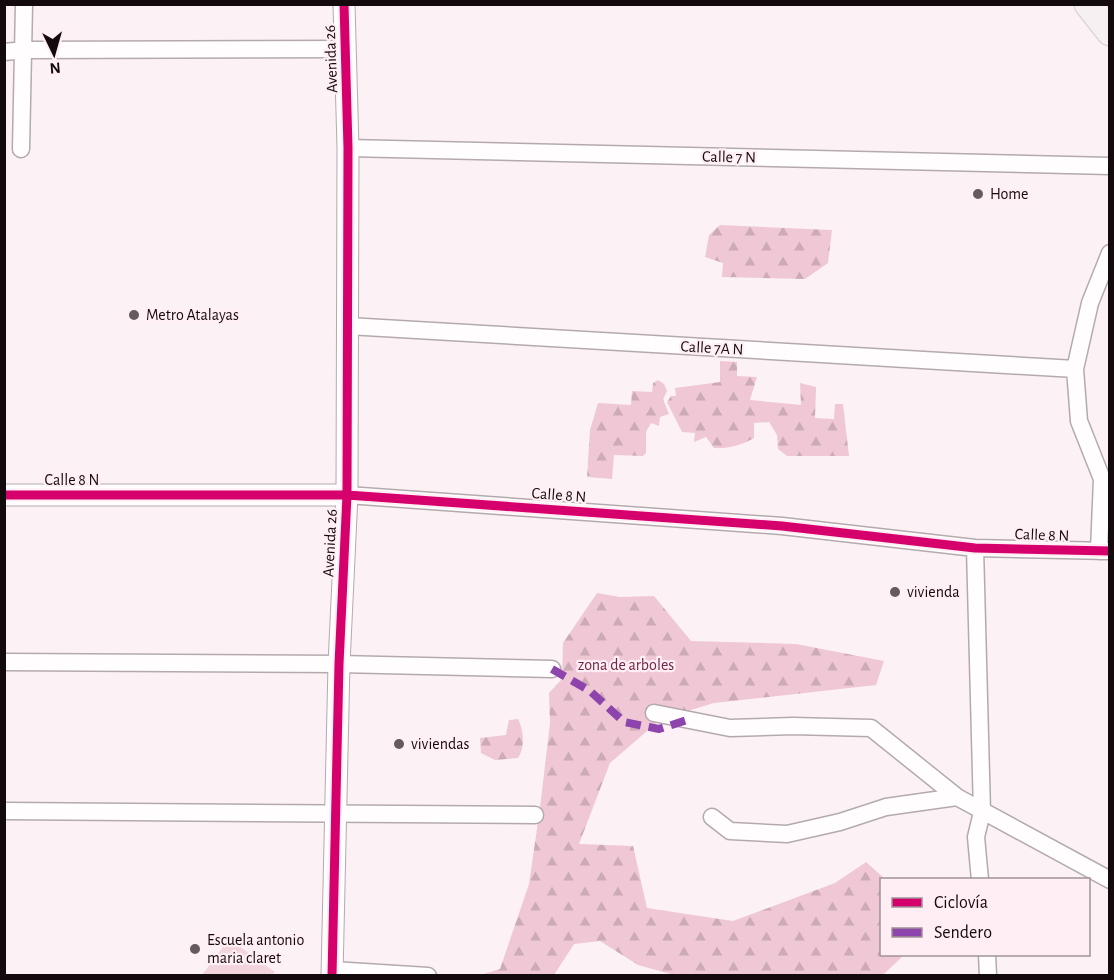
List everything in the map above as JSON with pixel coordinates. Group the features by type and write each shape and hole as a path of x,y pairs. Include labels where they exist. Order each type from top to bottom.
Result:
{"main road":[{"path":"1089,4 1110,32"}],"street":[{"path":"21,149 25,50 24,4"},
{"name":"Avenida 26","path":"332,973 339,664 347,495 348,148 344,4"},
{"path":"4,52 25,50 345,49"},
{"name":"Calle 7 N","path":"348,148 1110,166"},
{"path":"1104,551 1106,483 1079,421 1075,369 1090,303 1110,254"},
{"name":"Calle 7A N","path":"348,326 1075,369"},
{"name":"Calle 8 N","path":"4,495 347,495 782,526 975,548 1104,551"},
{"path":"975,548 982,812 976,837 980,878"},
{"path":"4,662 339,664 552,669"},
{"path":"654,713 730,728 871,728 957,798 1110,880"},
{"path":"712,817 730,831 787,834 840,822 886,807 957,798"},
{"path":"4,811 535,815"},
{"path":"987,956 988,975"},
{"path":"332,973 428,975"}],"green space":[{"path":"720,225 832,230 828,263 805,279 722,277 723,263 705,257 709,235"},
{"path":"720,361 737,362 737,376 757,377 750,400 801,405 800,383 816,387 815,418 834,419 835,404 843,404 849,456 787,456 778,449 777,435 769,422 754,423 754,438 735,446 714,448 706,437 694,442 695,433 682,432 667,402 671,396 676,396 675,388 720,382"},
{"path":"658,380 664,384 667,391 663,399 669,414 660,417 659,426 651,423 646,432 646,453 643,456 614,455 612,479 587,477 590,430 598,403 631,405 632,391 652,392 653,383"},
{"name":"zona de arboles","path":"597,593 620,597 654,596 691,641 796,644 884,661 876,685 714,703 661,719 610,763 579,844 633,846 647,908 733,921 835,883 866,862 884,878 880,878 880,956 903,956 883,975 674,975 638,965 600,941 574,944 554,975 477,976 500,969 529,884 550,723 549,693 562,679 563,643"},
{"path":"518,719 523,739 518,758 495,760 481,753 480,738 506,735 509,720"}],"shaded area":[{"path":"229,939 275,972 272,975 202,975"}],"marked path":[{"path":"552,669 590,691 624,722 659,729 687,720"}],"cycle path":[{"path":"332,976 339,664 347,495 348,148 344,4"},
{"path":"4,495 347,495 782,526 975,548 1110,551"}],"place":[{"name":"Home","path":"978,194"},
{"name":"Metro Atalayas","path":"134,315"},
{"name":"vivienda","path":"895,592"},
{"name":"viviendas","path":"399,744"},
{"name":"Escuela antonio maria claret","path":"195,949"}]}
